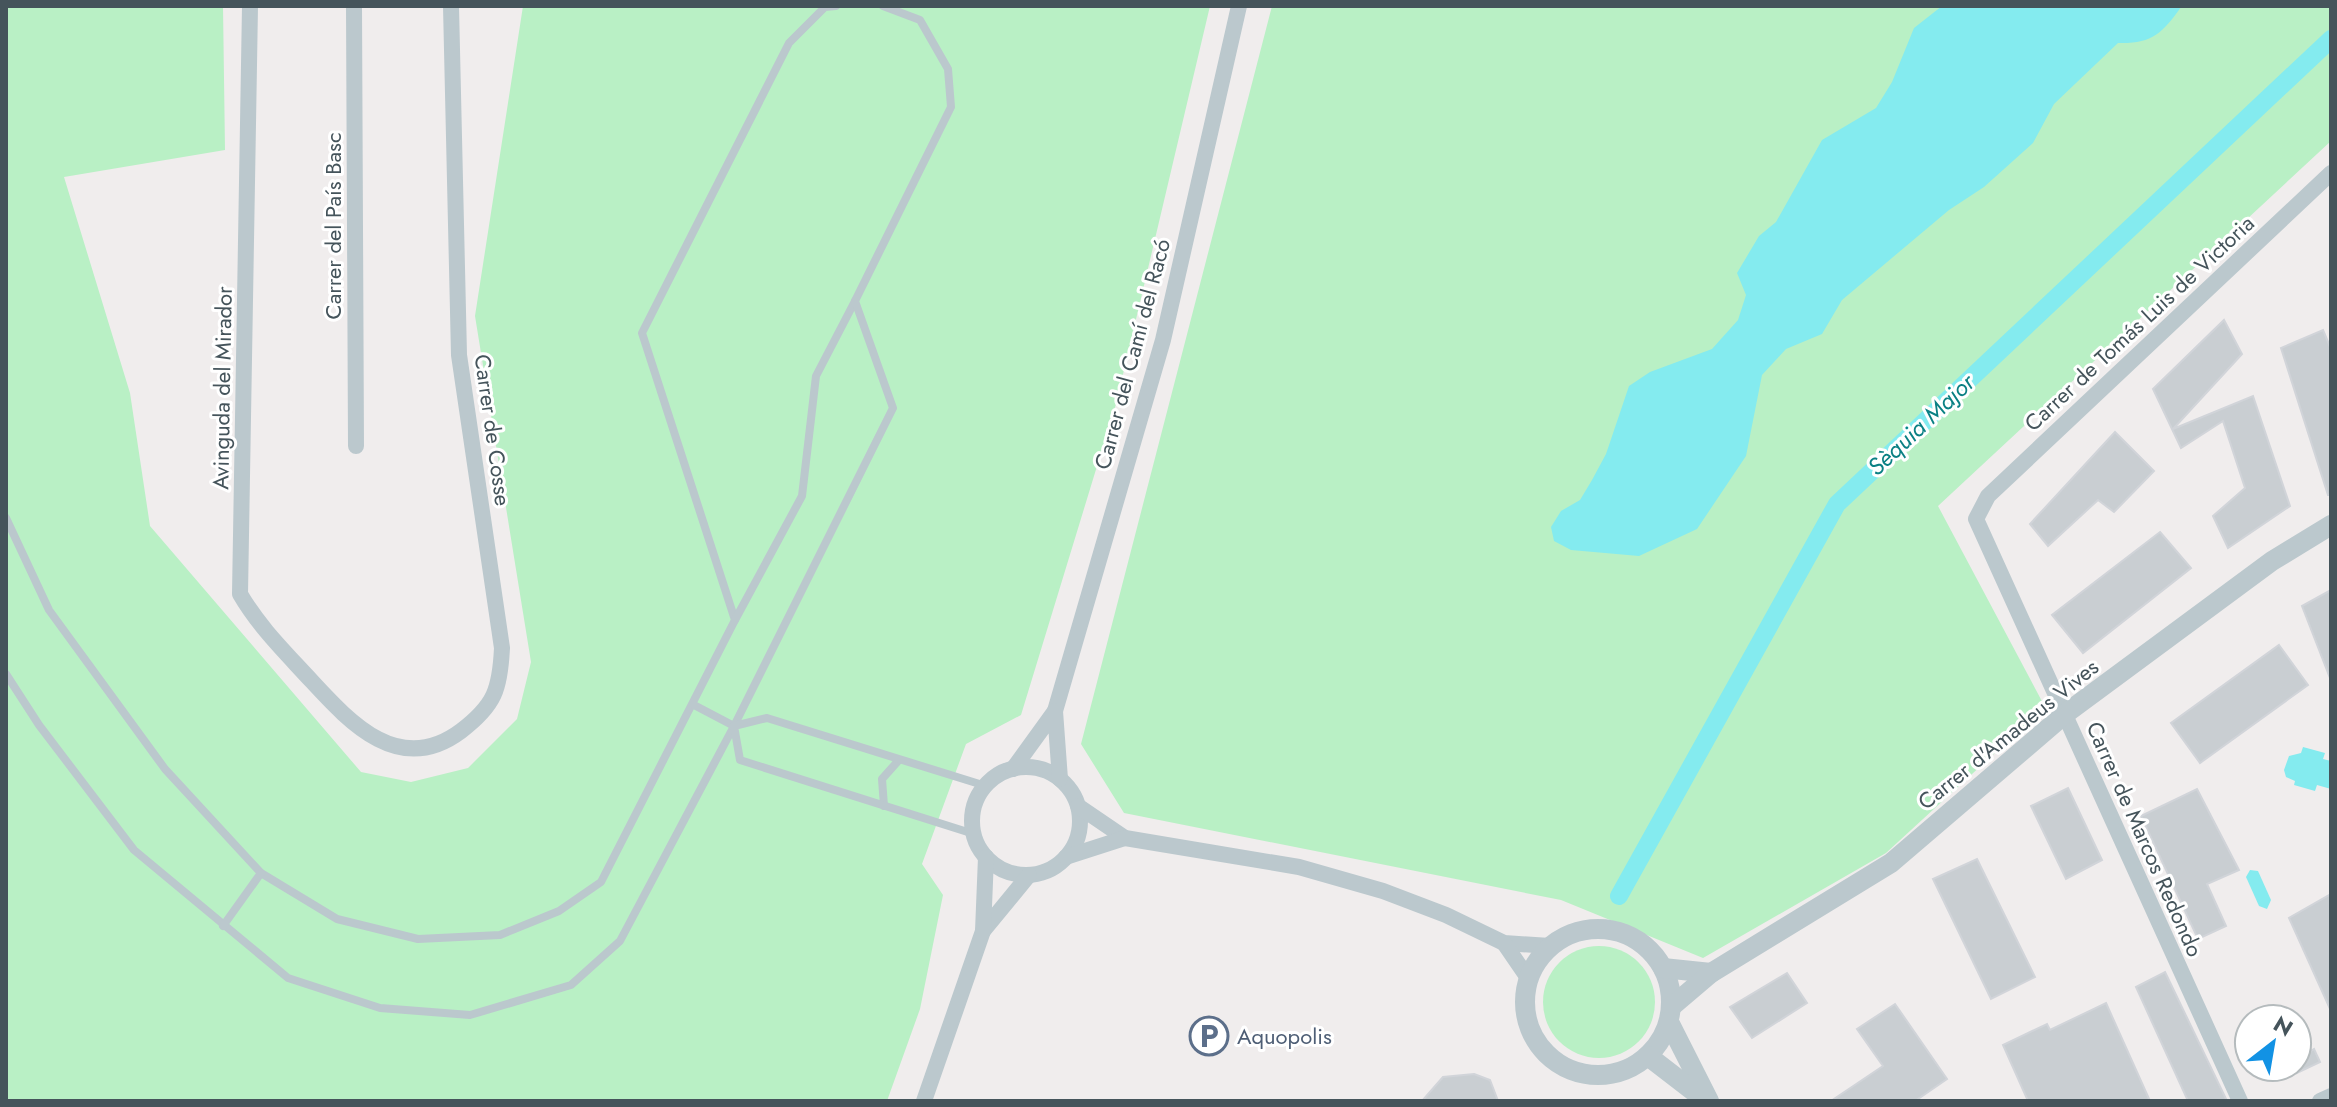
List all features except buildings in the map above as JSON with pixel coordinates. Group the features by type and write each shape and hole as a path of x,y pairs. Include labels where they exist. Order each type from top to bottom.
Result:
{"street":[{"name":"Avinguda del Mirador","path":"250,6 240,594 255,620 356,728"},
{"name":"Carrer del País Basc","path":"354,6 356,446"},
{"name":"Carrer de Cosse","path":"356,728 391,746 421,747 449,740 481,716 500,686 502,648 459,355 451,6"},
{"name":"Carrer del Camí del Racó","path":"1013,769 1055,711 1163,340 1239,6"},
{"name":"Carrer de Tomás Luis de Victoria","path":"1979,507 2331,173"},
{"name":"Carrer de Marcos Redondo","path":"1979,507 1976,519 1981,534 2240,1101"},
{"name":"Carrer d'Amadeus Vives","path":"1670,1014 1711,973 1891,863 2065,714 2272,561 2331,525"},
{"name":"Carrer del Camí del Racó","path":"1055,711 1060,779"},
{"path":"1125,838 1066,857 1050,869 1029,875 1005,871 986,857 974,834 975,803 986,786 1013,769 1038,768 1060,779 1078,806 1125,838 1299,867 1383,891 1446,915 1504,943 1550,946"},
{"path":"1066,857 1079,833 1078,806"},
{"path":"924,1101 983,931 986,857"},
{"path":"983,931 1029,875"},
{"path":"1670,1014 1648,1056 1632,1068 1594,1075 1558,1063 1532,1034 1526,1016 1528,978 1550,946 1579,931 1612,930 1642,944 1663,968 1670,1014 1708,1101"},
{"path":"1504,943 1528,978"},
{"path":"1663,968 1711,973"},
{"path":"1648,1056 1708,1101"},
{"path":"2320,1101 2331,1096"}],"lane":[{"path":"735,620 642,333 789,43 825,7 836,6"},
{"path":"6,518 49,610 165,769 261,873 337,919 418,939 500,935 559,911 601,882 802,496 816,376 951,107 948,69 920,20 883,6"},
{"path":"6,674 39,725 134,850 288,978 380,1008 470,1015 571,985 620,941 734,726 893,408 855,301"},
{"path":"694,705 734,726 767,718 986,786"},
{"path":"734,726 740,760 974,834"},
{"path":"884,806 882,779 898,761"},
{"path":"223,926 261,873"}],"green space":[{"path":"6,6 223,6 225,150 64,177 130,393 150,526 361,772 411,782 468,768 517,719 531,662 475,316 523,6 1210,6 1116,404 1021,715 966,744 922,864 943,895 920,1009 887,1101 6,1101"},
{"path":"1272,6 2331,6 2331,141 1938,506 2045,707 1886,853 1703,958 1561,900 1124,813 1081,744"},
{"path":"1599,946 1621,950 1639,962 1651,980 1655,1002 1651,1024 1639,1042 1621,1054 1599,1058 1577,1054 1559,1042 1547,1024 1543,1002 1547,980 1559,962 1577,950"}],"water":[{"path":"1942,6 2181,7 2155,36 2139,42 2118,43 2054,104 2033,143 1984,187 1949,210 1842,300 1822,334 1786,349 1762,375 1746,456 1697,529 1639,556 1571,550 1554,541 1551,527 1561,511 1580,500 1606,454 1629,386 1650,372 1712,349 1738,320 1746,295 1737,273 1759,236 1776,222 1822,140 1876,108 1892,82 1914,28"},
{"path":"2303,747 2325,753 2323,759 2331,761 2331,789 2317,785 2315,791 2294,785 2295,781 2286,777 2284,770 2289,756 2301,753"},
{"path":"2250,870 2258,871 2271,900 2267,909 2259,906 2246,877"}],"waterway":[{"name":"Sèquia Major","path":"1619,896 1837,504 2331,39"}],"place":[{"name":"Aquopolis","path":"1209,1036"}]}
